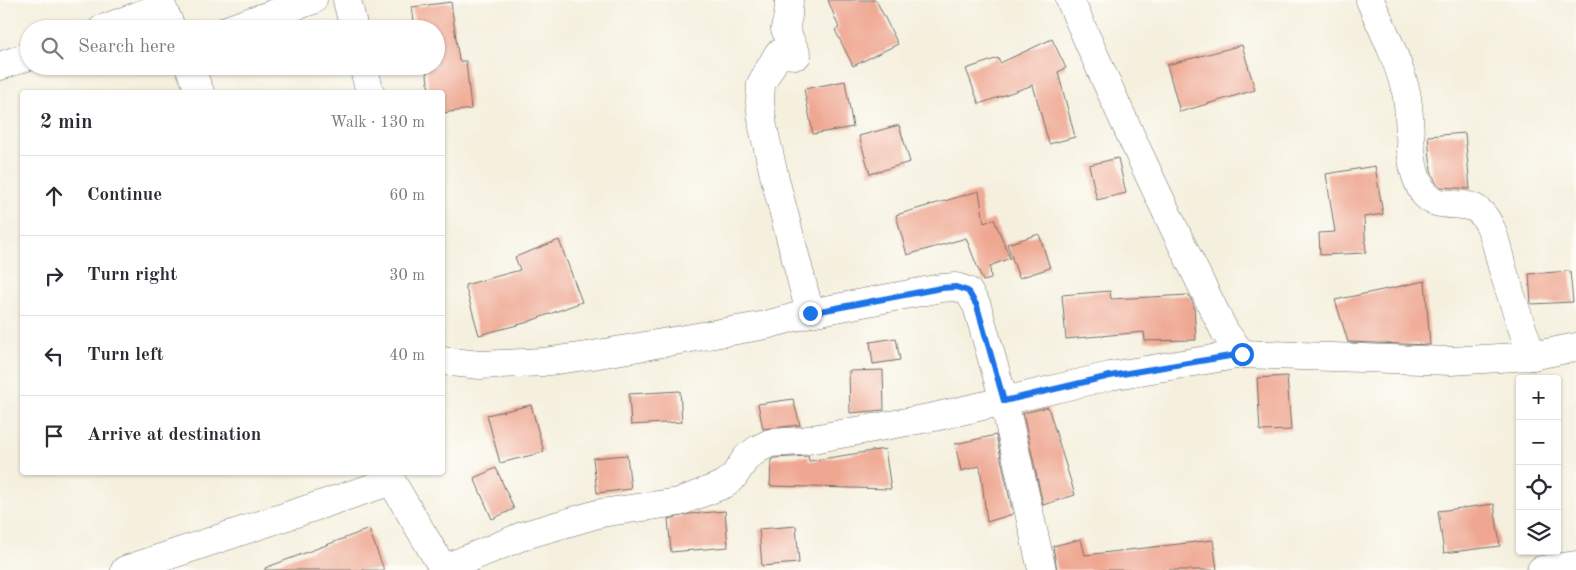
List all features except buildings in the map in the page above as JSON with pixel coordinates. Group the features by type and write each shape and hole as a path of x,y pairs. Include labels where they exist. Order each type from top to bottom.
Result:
{"street":[{"path":"255,20 313,0"},
{"path":"347,0 352,20"},
{"path":"789,0 785,29 797,55 778,54 761,84 760,102 762,128 810,313"},
{"path":"1070,0 1148,174 1225,332 1242,354"},
{"path":"1370,0 1400,70 1406,93 1416,178 1424,194 1432,199 1444,204 1468,206 1479,211 1488,223 1532,356"},
{"path":"135,20 164,12"},
{"path":"0,66 20,59"},
{"path":"193,75 199,90"},
{"path":"366,75 370,90"},
{"path":"445,361 480,365 593,356 757,326 810,313 941,288 956,287 968,291 977,306 1004,401 1042,570"},
{"path":"125,570 389,477 444,570 525,535 601,513 679,502 726,484 746,458 758,449 770,444 812,439 934,417 1110,376 1242,354 1451,361 1532,356 1576,347"},
{"path":"1541,570 1576,565"}],"route":[{"path":"810,313 941,288 956,287 968,291 977,306 1004,401 1110,376 1242,354"}]}
